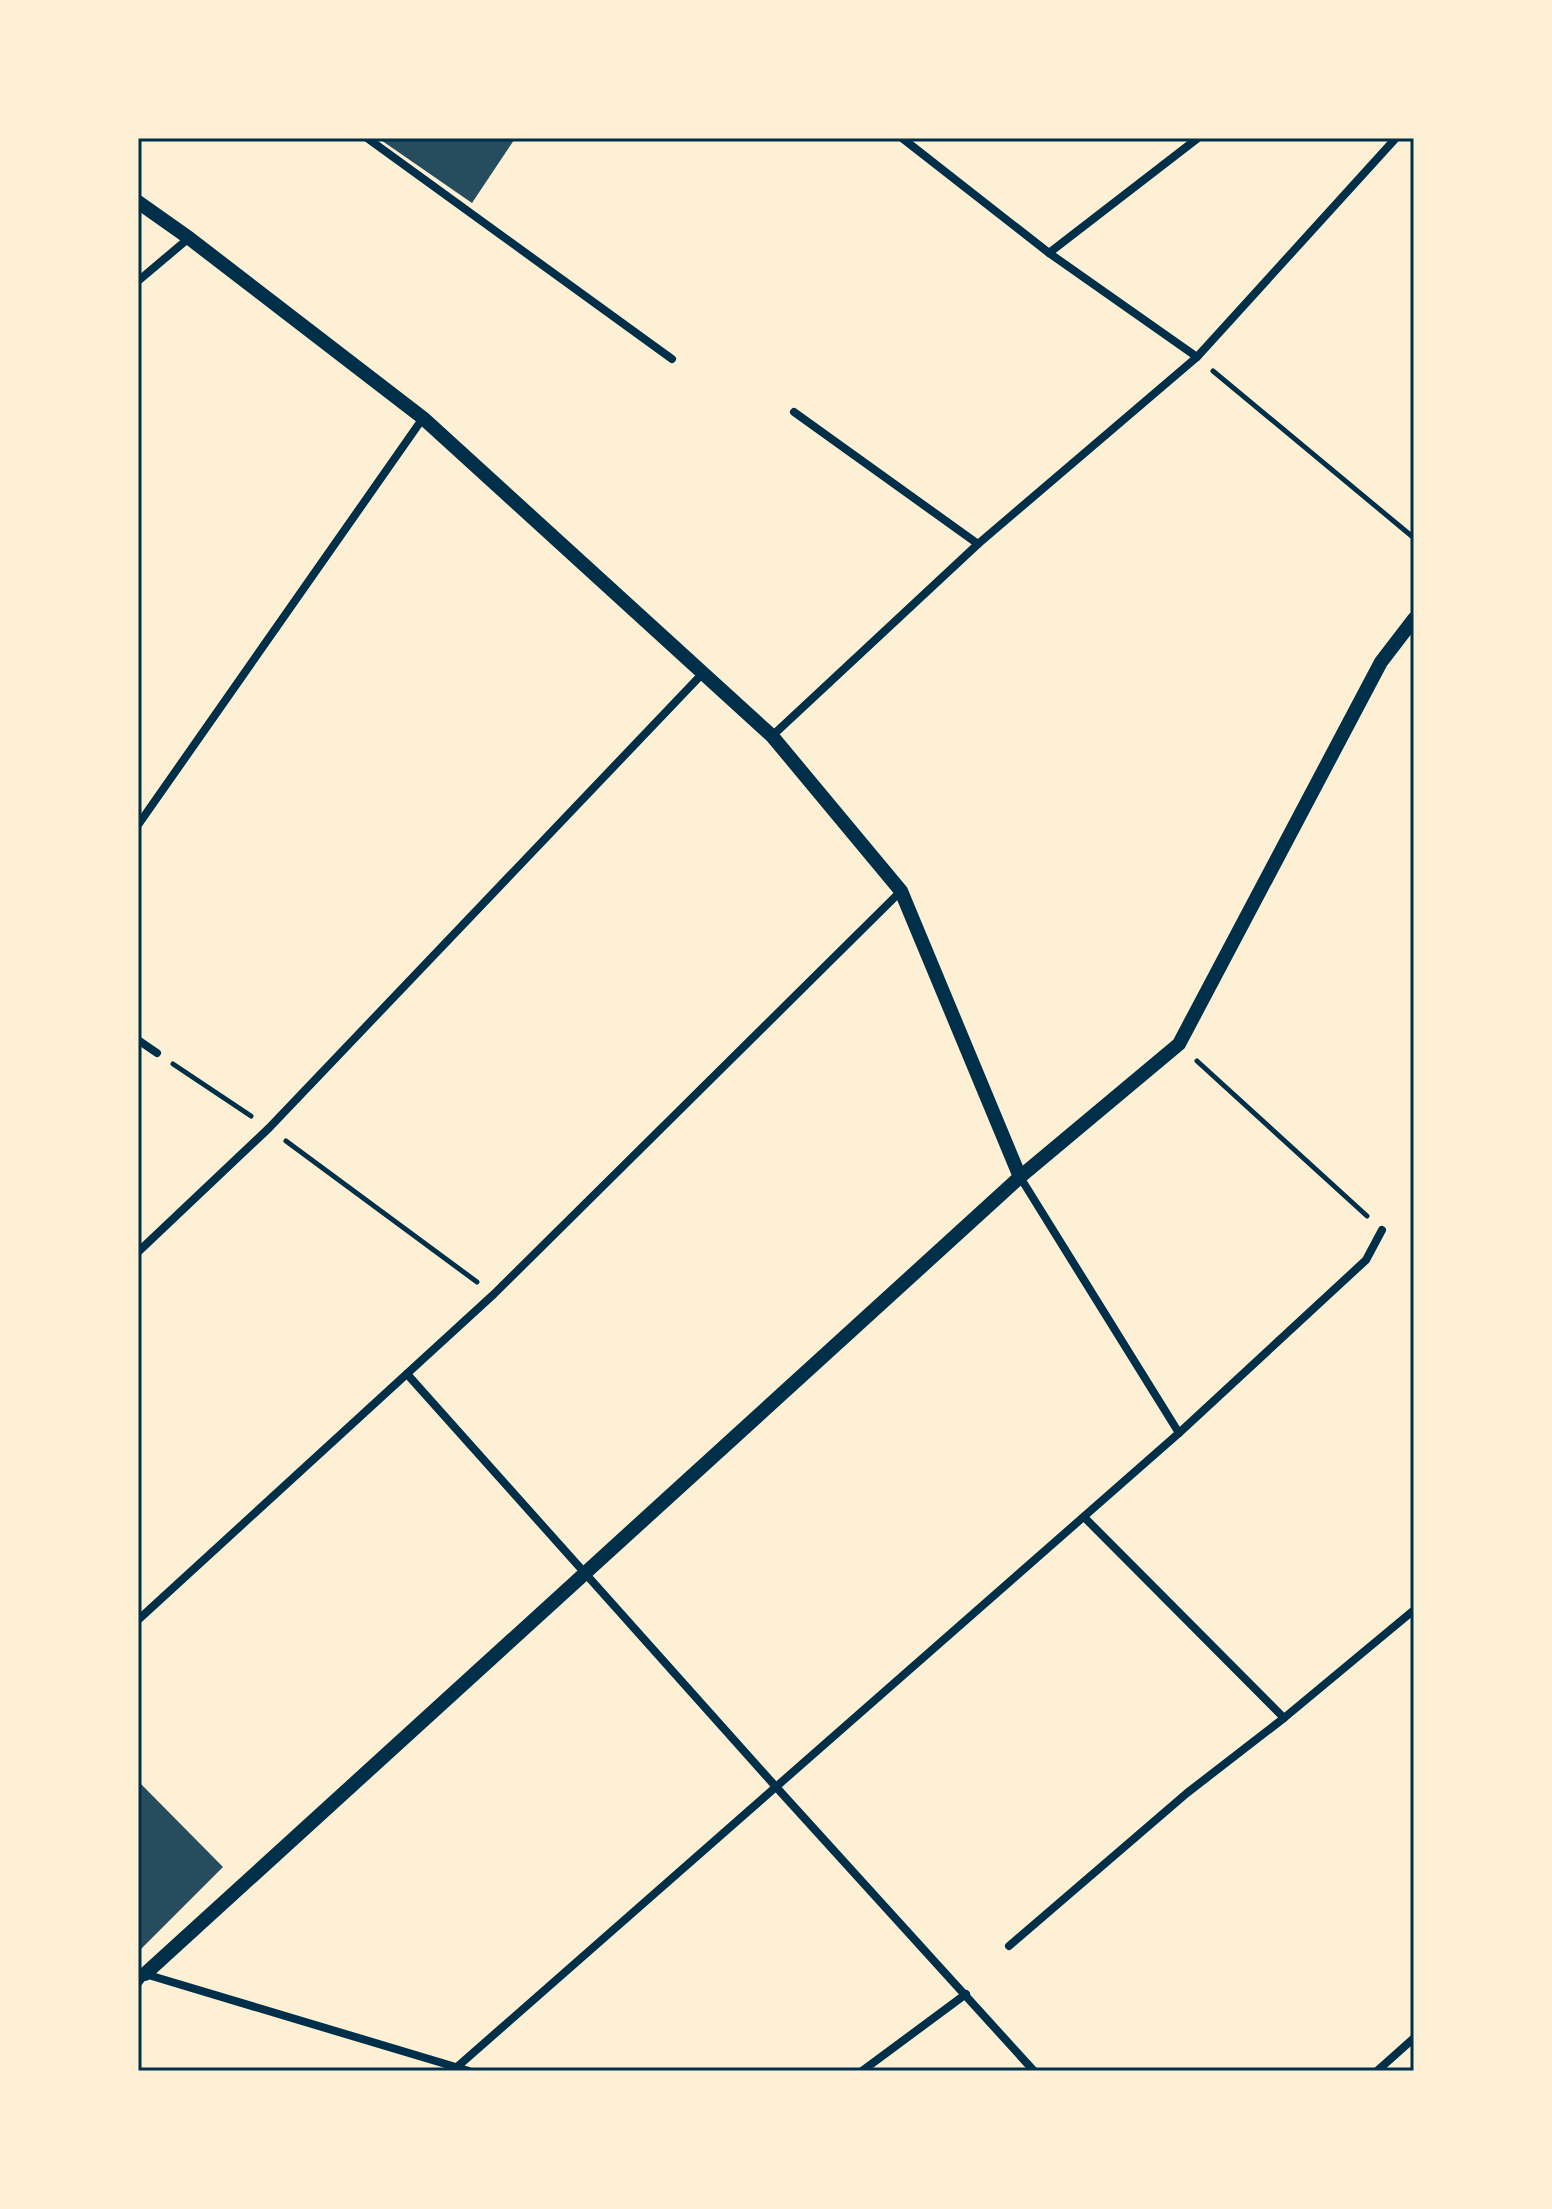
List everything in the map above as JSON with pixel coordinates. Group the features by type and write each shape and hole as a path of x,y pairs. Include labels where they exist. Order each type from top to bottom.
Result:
{"street":[{"path":"367,138 672,359"},
{"path":"902,138 1049,253 1197,357"},
{"path":"1049,253 1198,138"},
{"path":"772,736 978,544 1197,357 1396,138"},
{"path":"138,202 423,418 772,736 901,891 1020,1177 1179,1433"},
{"path":"138,281 189,238"},
{"path":"794,412 978,544"},
{"path":"138,825 423,418"},
{"path":"141,1978 1020,1177 1179,1044 1381,662 1414,619"},
{"path":"138,1252 269,1128 704,672"},
{"path":"138,1620 494,1294 901,891"},
{"path":"138,1040 157,1053"},
{"path":"457,2067 1179,1433 1366,1260 1382,1230"},
{"path":"407,1374 1034,2071"},
{"path":"1084,1517 1284,1718"},
{"path":"1009,1946 1187,1793 1284,1718 1414,1610"},
{"path":"141,1978 469,2071"},
{"path":"862,2071 966,1994"},
{"path":"1377,2071 1414,2038"}],"path":[{"path":"1197,357 1414,538"},
{"path":"1179,1044 1382,1230"},
{"path":"157,1053 269,1128 494,1294"}],"building":[{"path":"378,138 511,138 514,140 472,203"},
{"path":"138,1781 223,1867 138,1952"}]}
